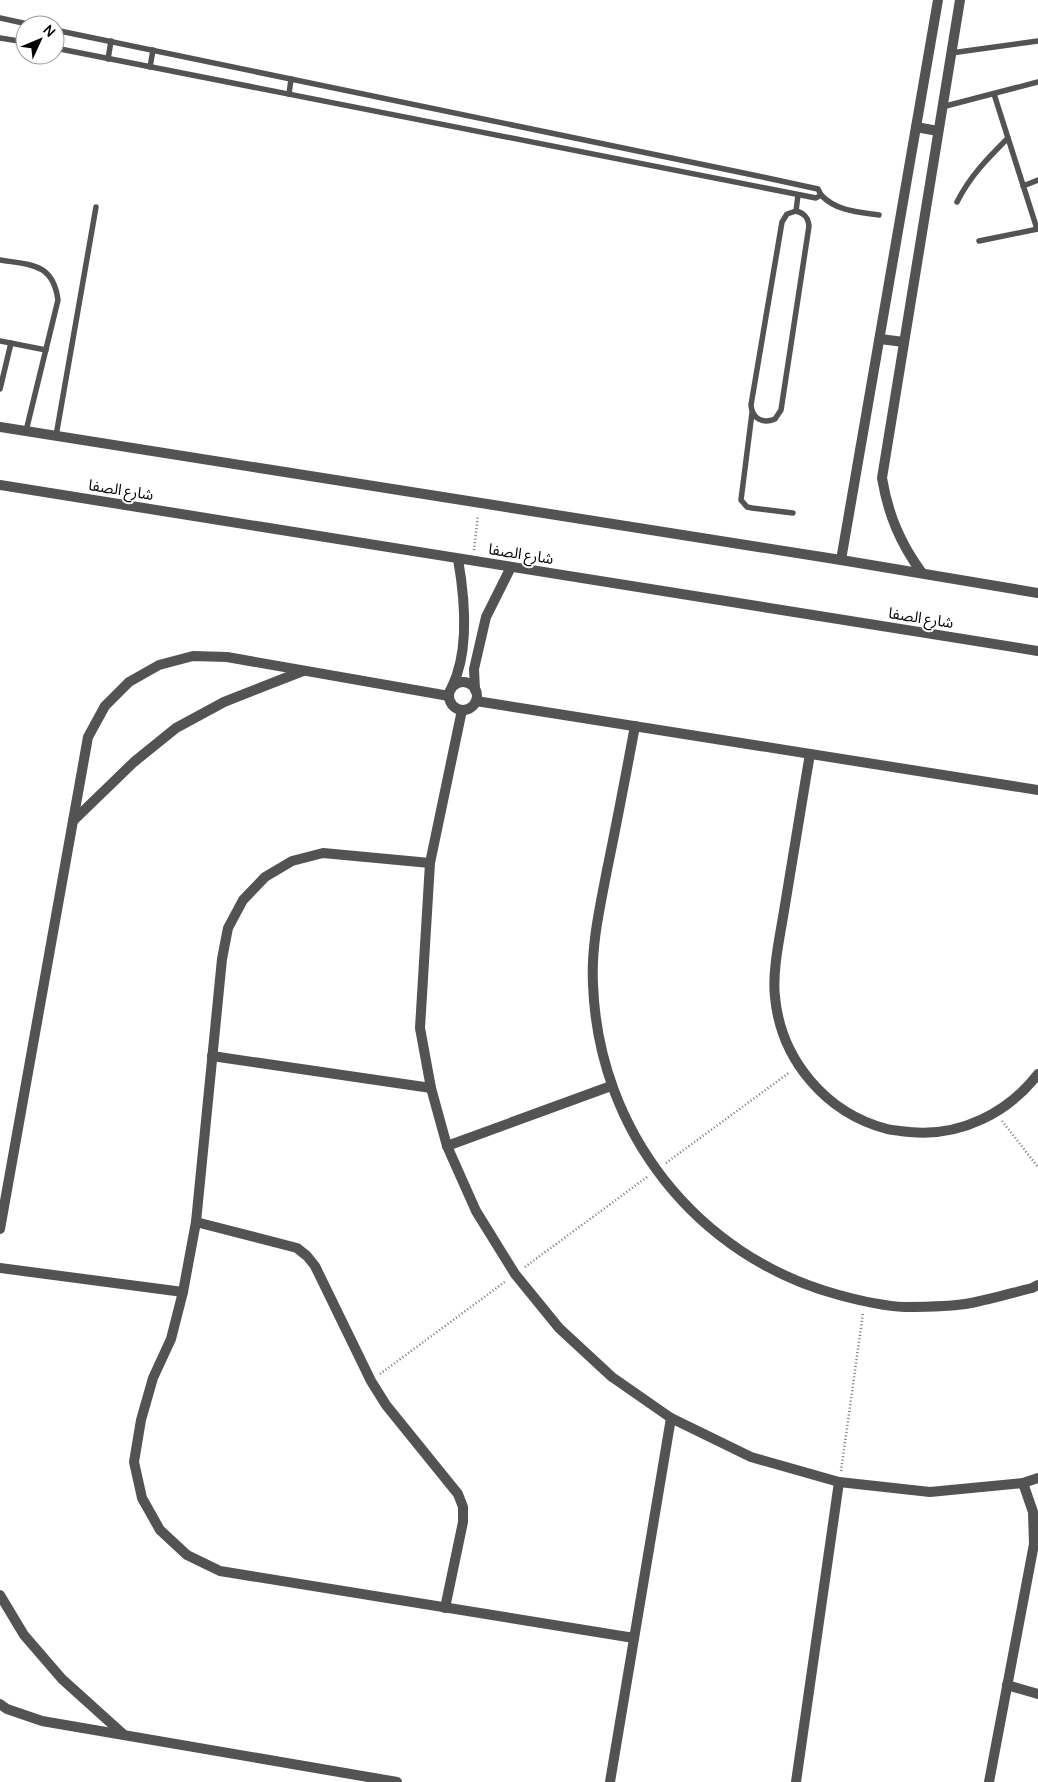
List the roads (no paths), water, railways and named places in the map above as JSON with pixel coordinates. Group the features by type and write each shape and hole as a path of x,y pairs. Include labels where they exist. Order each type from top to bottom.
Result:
{"street":[{"path":"841,560 938,0"},
{"path":"922,573 911,559 895,528 882,478 960,0"},
{"path":"916,127 938,131"},
{"path":"880,339 904,342"},
{"path":"0,427 480,502 1038,593"},
{"name":"شارع الصفا","path":"0,485 1038,652"},
{"path":"458,559 464,590 464,623 459,669 449,700 454,707 462,710 470,708 476,701 474,669 486,617 511,567"},
{"path":"0,1229 88,736 105,706 129,682 159,665 193,656 227,657 305,671 451,691"},
{"path":"73,822 134,762 176,728 224,702 305,671"},
{"path":"451,691 456,684 464,682 475,690"},
{"path":"476,701 1038,790"},
{"path":"462,710 430,863 420,1028 431,1088 447,1146 476,1211 515,1274 559,1328 612,1377 671,1418 751,1457 839,1482 930,1492 1023,1483 1038,1478"},
{"path":"635,726 596,931 593,983 598,1035 612,1086 631,1130 656,1170 689,1209 727,1242 770,1269 816,1289 865,1302 905,1307 969,1303 1038,1285"},
{"path":"810,754 777,958 774,996 782,1032 798,1066 822,1095 853,1116 888,1129 925,1133 962,1128 996,1113 1026,1090 1038,1074"},
{"path":"430,863 323,853 292,861 264,877 243,900 228,928 222,959 196,1222 183,1292 171,1339 153,1378 141,1420 134,1462 142,1498 160,1530 187,1555 220,1571 634,1638"},
{"path":"212,1056 431,1088"},
{"path":"447,1146 612,1086"},
{"path":"196,1222 285,1244 297,1248 307,1256 319,1275 371,1380 386,1405 458,1494 463,1507 463,1522 445,1608"},
{"path":"0,1268 183,1292"},
{"path":"610,1782 671,1418"},
{"path":"796,1782 839,1482"},
{"path":"989,1782 1034,1544 1033,1512 1023,1483"},
{"path":"0,1595 24,1635 62,1678 124,1735"},
{"path":"1007,1685 1038,1694"},
{"path":"0,1704 7,1709 42,1721 398,1782"}],"lane":[{"path":"0,18 15,21"},
{"path":"65,32 818,189 821,195 833,206 879,216"},
{"path":"0,38 15,40"},
{"path":"108,59 111,41"},
{"path":"951,52 1038,41"},
{"path":"65,50 798,195 816,198 821,195"},
{"path":"150,67 153,50"},
{"path":"289,94 292,79"},
{"path":"942,107 1038,82"},
{"path":"979,241 1037,229 994,94"},
{"path":"957,202 975,172 1008,138"},
{"path":"620,159 623,148"},
{"path":"756,186 758,176"},
{"path":"1023,186 1038,180"},
{"path":"796,211 798,195"},
{"path":"56,436 96,206"},
{"path":"752,413 760,420 770,421 775,419 781,410 809,226 804,214 796,211 787,214 782,222 751,405 752,413 741,500 752,508 793,513"},
{"path":"0,260 36,266 44,270 52,279 58,300 26,432"},
{"path":"0,341 46,350"},
{"path":"0,389 11,343"}]}
